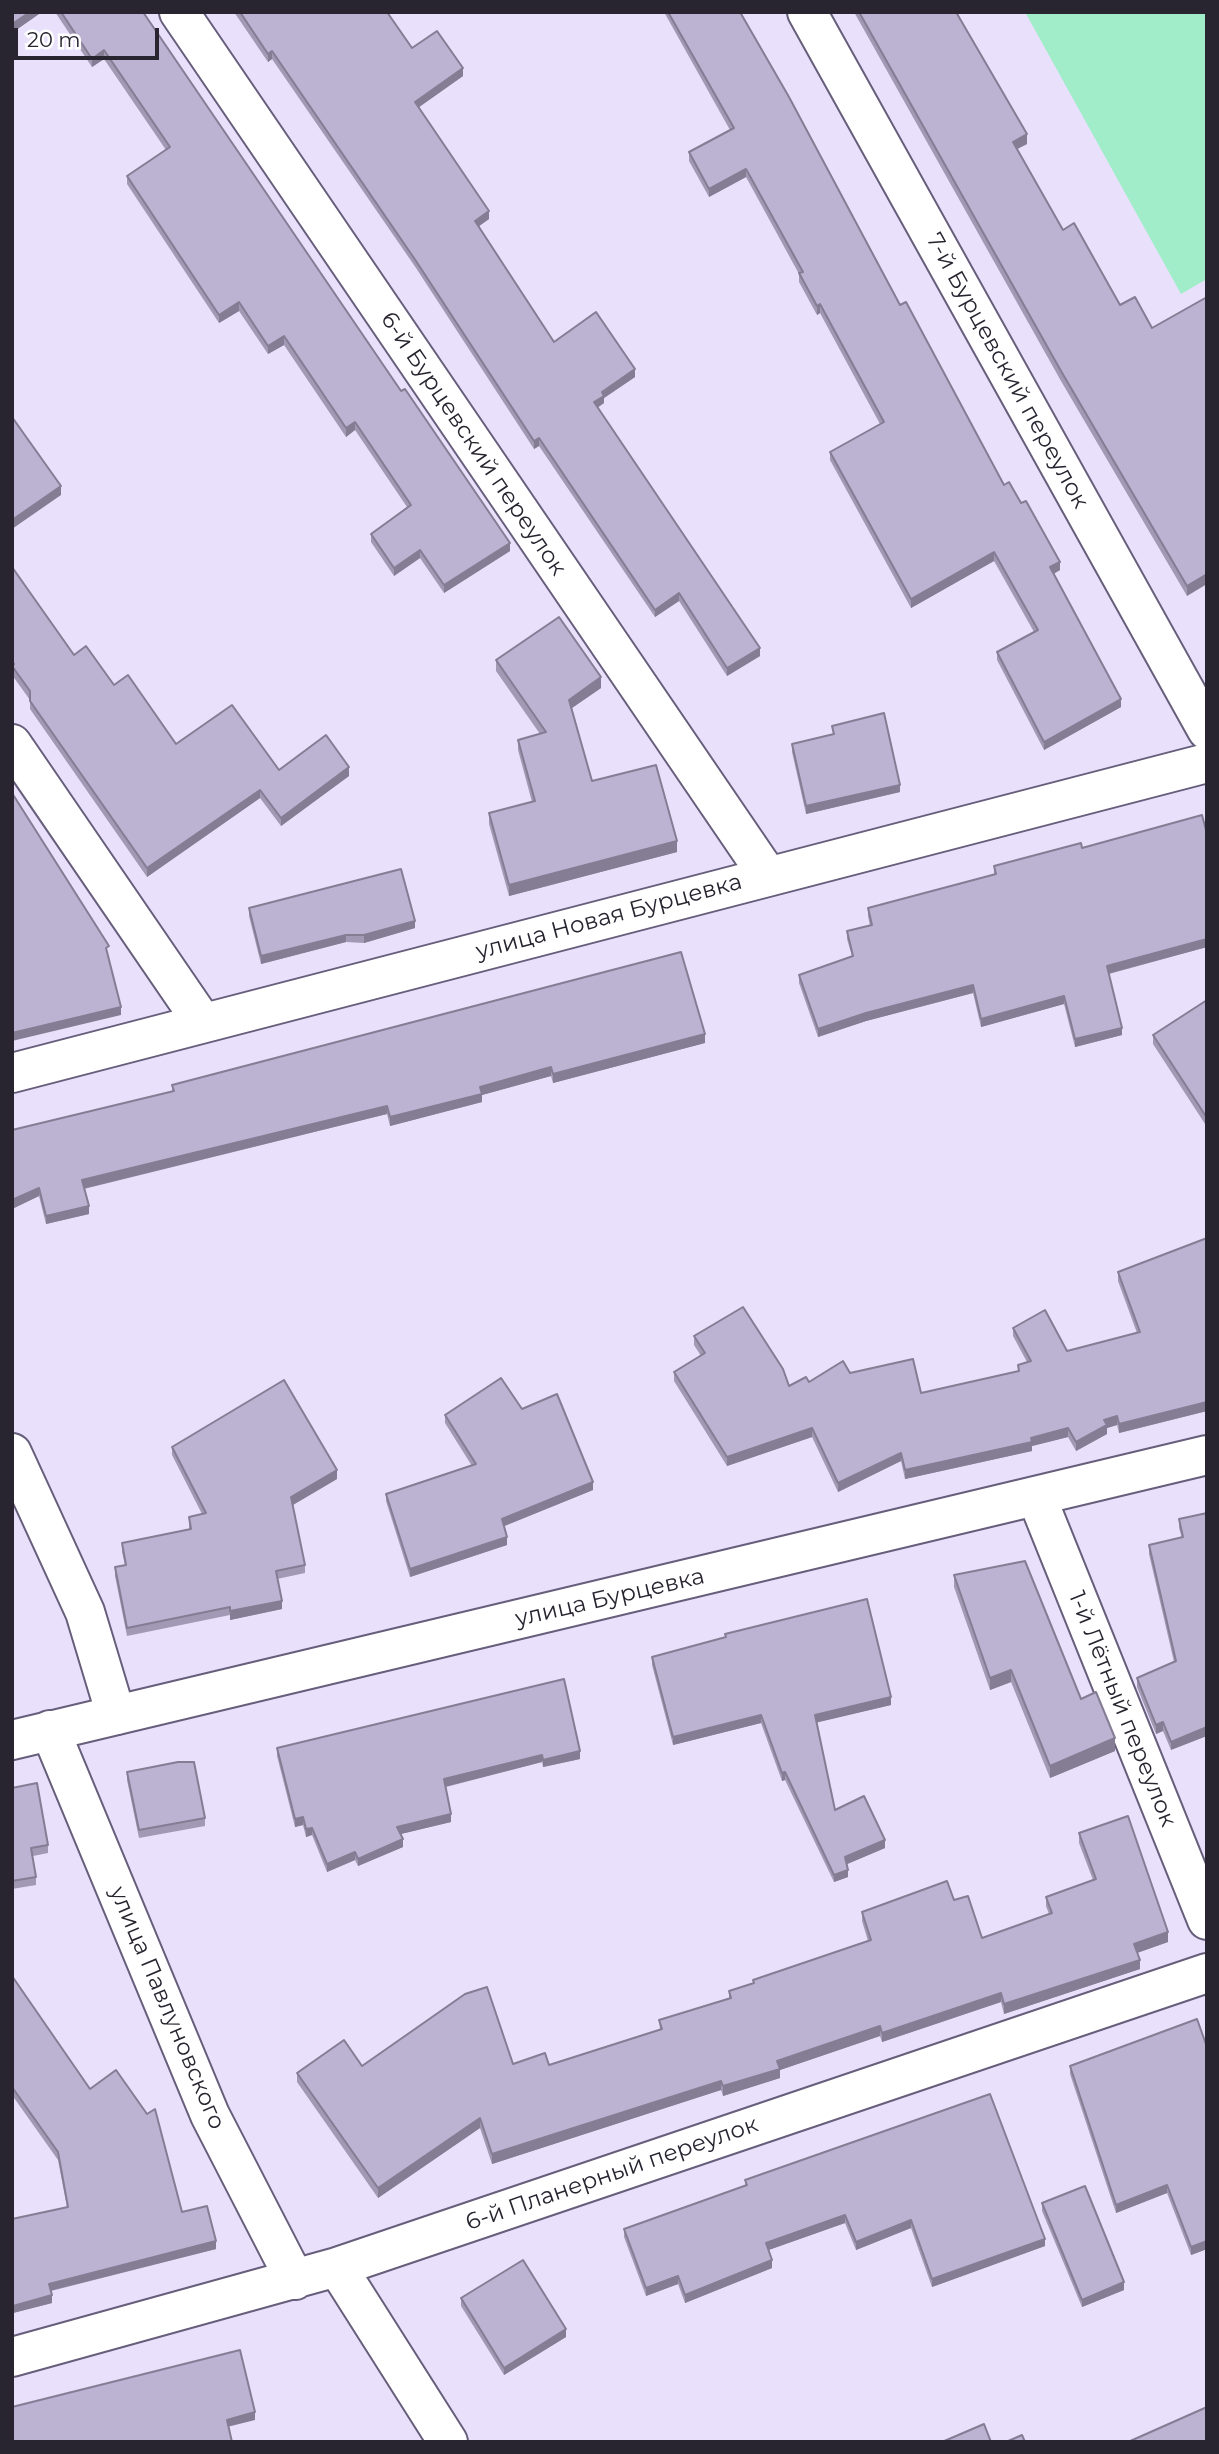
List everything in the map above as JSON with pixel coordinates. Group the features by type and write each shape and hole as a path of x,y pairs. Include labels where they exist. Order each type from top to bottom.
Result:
{"street":[{"name":"6-й Бурцевский переулок","path":"179,12 768,876"},
{"name":"7-й Бурцевский переулок","path":"807,12 1207,730"},
{"path":"12,744 204,1023"},
{"name":"улица Новая Бурцевка","path":"12,1073 1207,763"},
{"path":"12,1453 85,1612 116,1714"},
{"name":"улица Бурцевка","path":"12,1740 1207,1455"},
{"name":"1-й Лётный переулок","path":"1037,1497 1207,1920"},
{"name":"улица Павлуновского","path":"50,1730 210,2116 295,2280"},
{"name":"6-й Планерный переулок","path":"12,2357 337,2267 1207,1973"},
{"path":"337,2267 447,2442"}],"green space":[{"path":"1025,12 1207,12 1207,279 1181,294"}],"building":[{"path":"12,12 30,12 12,24"},
{"path":"61,12 143,12 401,391 405,389 510,543 444,585 420,550 394,568 371,534 411,505 355,422 346,428 284,336 268,346 239,302 219,315 127,176 170,147 104,50 92,59"},
{"path":"240,12 387,12 412,48 437,31 463,68 415,102 489,211 475,221 554,342 596,312 635,369 602,392 604,396 594,402 760,648 727,668 679,593 655,610 539,438 534,441 416,261 272,51 268,54"},
{"path":"668,12 740,12 789,97 900,305 906,302 1004,485 1009,482 1021,503 1026,501 1060,562 1050,567 1121,699 1044,742 997,652 1038,630 994,552 911,599 830,452 884,422 820,304 817,306 799,273 803,272 746,169 709,189 689,152 734,128"},
{"path":"859,12 956,12 1027,134 1013,142 1063,230 1074,223 1120,305 1135,297 1152,328 1207,297 1207,574 1187,586 1061,371"},
{"path":"12,417 61,486 12,520"},
{"path":"12,567 74,655 86,646 114,685 128,675 176,744 232,705 279,770 326,735 349,767 281,818 260,790 147,868 30,701 30,691 12,666"},
{"path":"559,617 601,677 569,700 592,781 656,765 677,841 509,885 489,813 535,801 518,740 546,732 496,660"},
{"path":"884,713 900,785 806,806 792,744 834,734 832,726"},
{"path":"12,793 109,946 106,948 121,1007 12,1033"},
{"path":"1202,815 1207,834 1207,939 1107,966 1122,1028 1075,1039 1064,996 981,1019 973,985 866,1013 818,1029 799,975 853,956 847,931 872,925 868,908 996,874 994,866 1081,843 1082,848"},
{"path":"401,869 415,921 364,935 346,935 261,956 249,908"},
{"path":"681,952 705,1034 553,1074 551,1067 480,1087 482,1094 390,1117 387,1106 82,1180 89,1206 46,1216 39,1188 12,1200 12,1130 174,1091 172,1085"},
{"path":"1207,1000 1207,1118 1153,1035"},
{"path":"1207,1238 1207,1402 1119,1424 1117,1416 1104,1420 1107,1425 1076,1442 1068,1428 1031,1438 1032,1442 905,1470 901,1453 838,1483 812,1428 727,1457 674,1372 705,1353 694,1336 743,1307 783,1369 789,1386 806,1377 809,1382 843,1361 850,1373 913,1359 921,1393 1019,1371 1018,1365 1031,1361 1013,1328 1045,1310 1067,1351 1140,1332 1118,1272"},
{"path":"501,1378 522,1409 557,1394 593,1482 502,1519 507,1537 410,1569 386,1494 476,1464 445,1415"},
{"path":"284,1380 337,1470 291,1497 305,1565 276,1571 282,1601 230,1611 230,1607 127,1628 115,1567 126,1565 122,1543 191,1529 189,1517 206,1513 172,1447"},
{"path":"1207,1513 1207,1727 1171,1742 1163,1722 1156,1725 1137,1678 1176,1661 1149,1545 1183,1537 1179,1519"},
{"path":"1025,1561 1081,1699 1096,1692 1115,1738 1050,1766 1011,1670 990,1678 954,1575"},
{"path":"867,1599 891,1697 815,1715 835,1810 864,1796 885,1840 845,1857 848,1870 834,1875 785,1772 782,1773 761,1715 673,1737 652,1657 726,1637 725,1634"},
{"path":"564,1679 580,1751 543,1760 542,1755 444,1779 451,1814 397,1827 403,1839 358,1859 355,1852 327,1864 312,1828 306,1829 303,1817 295,1819 277,1748"},
{"path":"178,1762 194,1762 205,1818 139,1830 127,1772"},
{"path":"37,1783 48,1845 31,1848 36,1877 12,1881 12,1788"},
{"path":"1128,1816 1168,1932 1134,1944 1140,1960 1004,2004 1001,1993 882,2033 880,2026 777,2061 780,2069 723,2086 721,2081 492,2154 480,2118 378,2188 297,2073 344,2040 362,2066 465,1994 487,1987 513,2064 545,2053 549,2065 662,2029 659,2020 731,1998 729,1991 754,1983 753,1980 871,1940 862,1912 947,1881 954,1900 968,1896 982,1938 1052,1913 1046,1897 1096,1879 1079,1833"},
{"path":"12,1976 90,2089 116,2070 147,2114 155,2109 182,2212 207,2206 216,2241 49,2284 52,2295 13,2306 12,2219 68,2207 58,2152 12,2087"},
{"path":"1197,2019 1207,2047 1207,2241 1191,2247 1167,2185 1116,2205 1070,2066"},
{"path":"990,2094 1045,2239 932,2279 911,2220 856,2242 845,2215 766,2243 772,2260 685,2295 678,2276 646,2288 624,2229 747,2185 745,2180"},
{"path":"1085,2186 1124,2282 1082,2300 1042,2203"},
{"path":"523,2260 566,2329 504,2368 461,2298"},
{"path":"240,2350 255,2412 227,2420 232,2442 12,2442 12,2407"},
{"path":"1207,2407 1207,2442 1128,2442"},
{"path":"984,2424 991,2442 942,2442"},
{"path":"1022,2435 1025,2442 1006,2442"}]}
